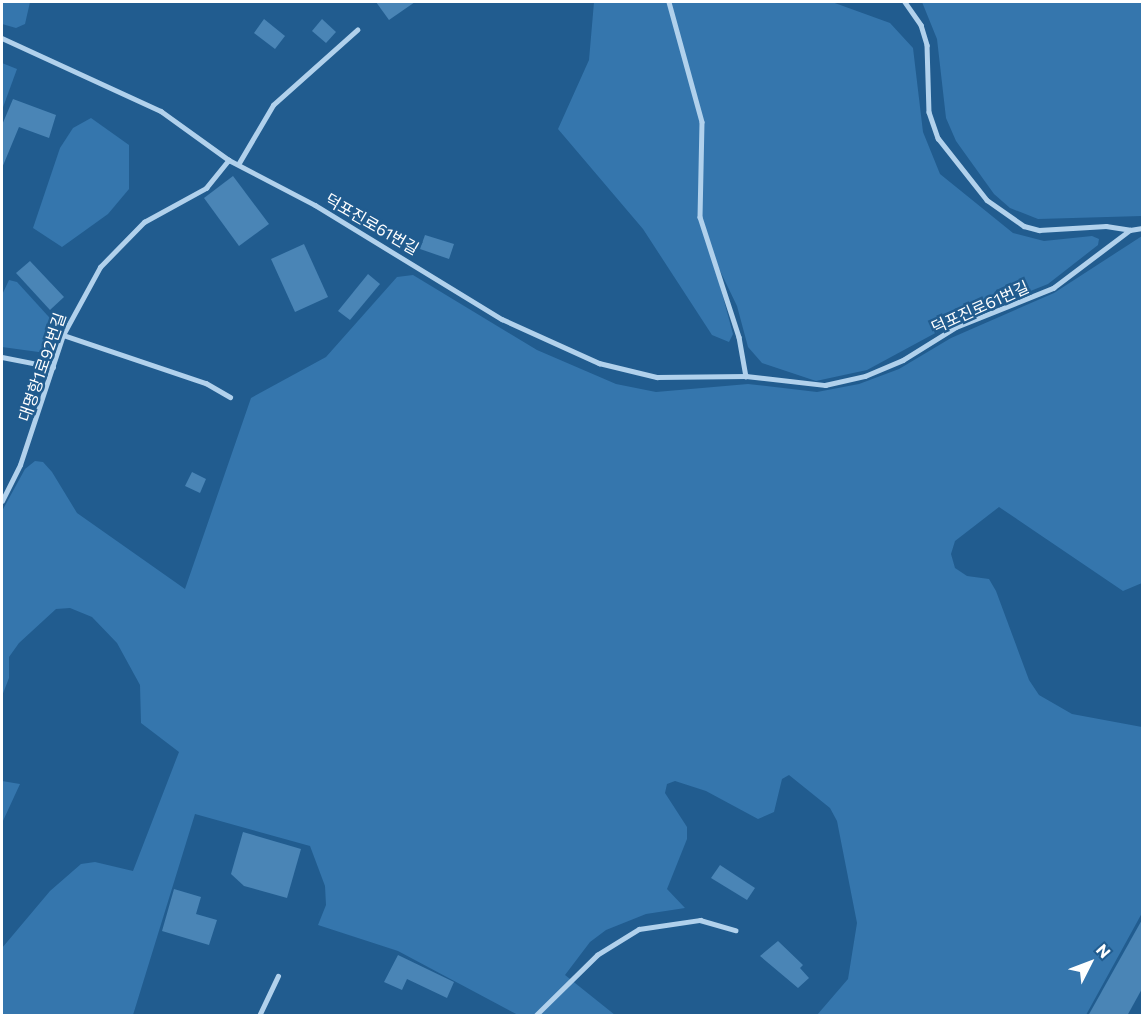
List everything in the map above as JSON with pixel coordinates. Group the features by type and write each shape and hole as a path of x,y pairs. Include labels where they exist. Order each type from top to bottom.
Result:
{"lane":[{"path":"669,2 702,122 700,217 740,338 746,376"},
{"path":"905,2 921,25 927,45 929,112 938,138 987,200 1024,226 1039,230 1106,226 1130,230"},
{"path":"239,163 273,105 327,62 357,30"},
{"name":"덕포진로61번길","path":"2,38 161,111 229,160 239,163 502,319 598,363 677,379 746,376 825,385 882,370 957,327 1053,288 1130,230 1143,228"},
{"name":"대명항1로92번길","path":"2,501 20,465 63,335 113,250 144,222 206,188 229,160"},
{"path":"63,335 206,383 230,397"},
{"path":"2,357 53,367"},
{"path":"535,1016 597,955 639,929 700,920 736,930"},
{"path":"259,1016 278,976"}],"shaded area":[{"path":"2,2 30,2 25,24 16,28 2,24"},
{"path":"594,2 832,2 890,23 913,48 923,132 940,174 1013,233 1044,241 1092,236 1099,239 1098,245 1048,284 965,317 867,370 816,381 762,363 748,347 737,306 711,252 733,334 729,342 712,335 643,229 558,129 589,60"},
{"path":"922,2 1142,2 1142,216 1038,219 1010,208 994,194 956,141 946,118 937,39"},
{"path":"2,63 17,69 2,110"},
{"path":"91,118 129,145 129,189 108,214 62,247 33,228 60,148 73,128"},
{"path":"1142,236 1142,583 1123,591 999,507 955,541 951,554 955,568 967,576 989,579 996,591 1029,680 1039,695 1072,714 1142,727 1142,913 1086,1015 817,1015 848,979 857,923 837,821 830,808 789,775 782,779 774,812 758,819 706,791 675,781 667,784 665,793 687,827 687,839 667,889 685,908 646,914 606,930 590,942 565,975 615,1015 518,1015 398,951 318,925 326,905 325,886 310,846 195,814 133,1015 2,1015 2,948 50,891 81,864 95,862 133,871 179,752 141,723 140,685 117,643 92,617 70,608 56,609 19,643 9,657 9,678 2,696 2,511 25,469 35,461 43,462 52,472 77,513 185,589 251,398 326,357 397,277 413,275 537,350 616,384 656,392 748,384 817,392 859,384 899,369 951,338 1054,293"},
{"path":"9,280 17,282 58,327 46,353 2,347 2,295"},
{"path":"2,781 20,784 2,823"}],"building":[{"path":"376,2 415,2 389,20"},
{"path":"264,19 285,36 275,49 254,33"},
{"path":"322,19 336,32 326,43 312,31"},
{"path":"13,99 56,115 49,138 19,127 2,168 2,125"},
{"path":"233,176 269,224 239,246 204,198"},
{"path":"425,235 454,244 449,259 420,249"},
{"path":"304,244 328,297 295,312 271,259"},
{"path":"30,261 64,297 50,310 16,273"},
{"path":"368,274 380,284 350,320 338,311"},
{"path":"192,472 206,479 200,493 185,486"},
{"path":"243,832 301,849 287,898 244,886 231,874"},
{"path":"720,865 755,888 747,900 711,878"},
{"path":"174,889 201,897 196,914 217,920 209,945 162,931"},
{"path":"1143,918 1143,987 1127,1016 1088,1016"},
{"path":"778,941 803,965 800,968 809,978 798,988 760,956"},
{"path":"398,955 454,982 447,998 407,979 402,990 384,982"}]}
